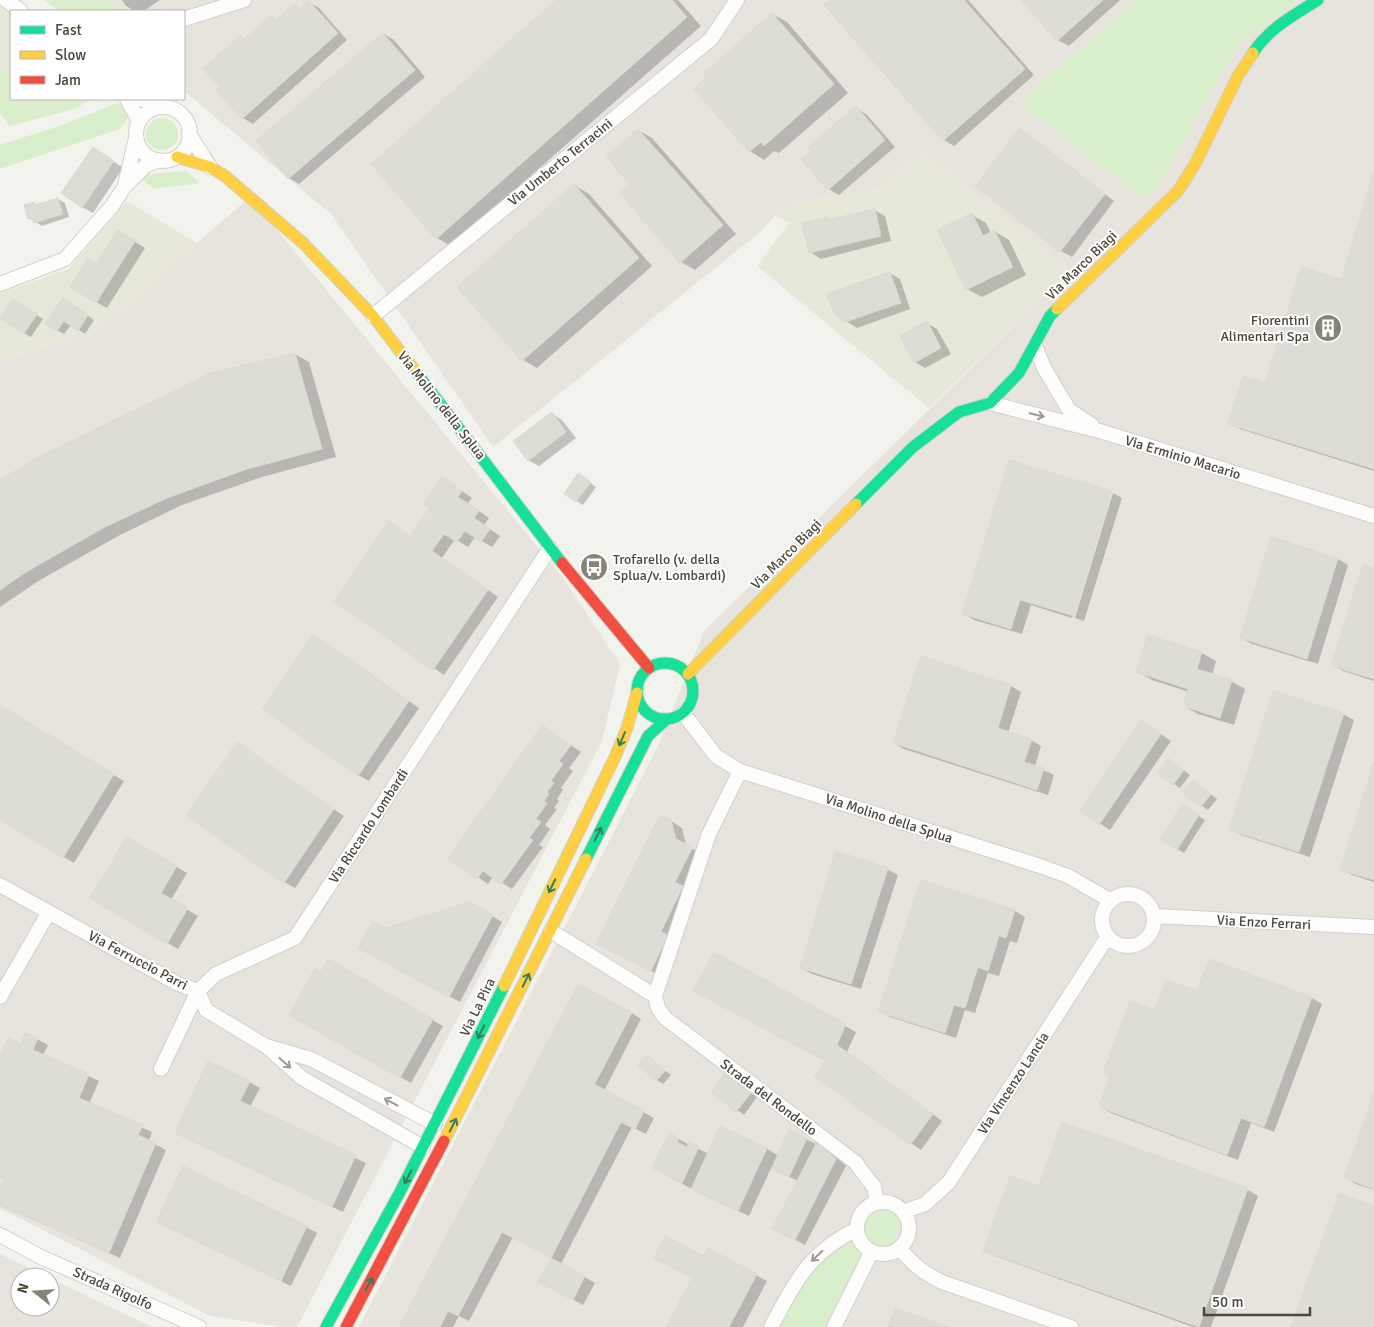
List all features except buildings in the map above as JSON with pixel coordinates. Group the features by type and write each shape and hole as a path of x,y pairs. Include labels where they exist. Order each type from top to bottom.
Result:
{"street":[{"path":"6,0 20,10"},
{"path":"20,0 31,10"},
{"path":"185,19 244,0"},
{"name":"Via Umberto Terracini","path":"373,316 711,39 737,0"},
{"name":"Via Marco Biagi","path":"688,674 914,447 959,412 990,403 1019,373 1050,316 1178,191 1195,164 1238,76 1261,40 1287,18 1318,0"},
{"path":"128,100 139,121"},
{"path":"136,138 144,153 151,158 159,160 177,157 188,143 188,126 178,112 143,100"},
{"path":"125,186 139,121 144,114 160,107"},
{"name":"Via Molino della Splua","path":"189,134 210,167"},
{"name":"Via Molino della Splua","path":"177,157 210,167 225,176 303,243 373,316 550,548 649,668"},
{"path":"0,284 64,259 112,206 125,186 145,166 159,160"},
{"path":"1035,346 1044,368 1069,410 1104,432"},
{"name":"Via Erminio Macario","path":"990,403 1104,432 1374,516"},
{"name":"Via Riccardo Lombardi","path":"161,1070 198,991 216,974 295,938 550,548"},
{"path":"656,664 674,664 688,674 694,690 693,699 689,707 675,718 657,719 649,715 638,701 638,683 642,675 656,664"},
{"name":"Via La Pira","path":"326,1327 423,1147 471,1053 615,757 627,728 637,693"},
{"name":"Via Molino della Splua","path":"683,713 716,756 740,770 1061,873 1111,901"},
{"path":"346,1327 415,1200 648,736 666,720"},
{"path":"551,931 655,996 709,834 740,770"},
{"name":"Via Ferruccio Parri","path":"0,885 178,984 198,991 206,1010 266,1046"},
{"path":"1126,894 1141,897 1152,908 1154,916 1151,933 1139,944 1131,946 1122,946 1114,942 1108,936 1102,922 1106,907 1111,901 1126,894"},
{"path":"0,997 49,912"},
{"name":"Via Enzo Ferrari","path":"1154,916 1374,927"},
{"name":"Via Vincenzo Lancia","path":"903,1212 925,1204 949,1182 1108,936"},
{"name":"Strada del Rondello","path":"655,996 658,1008 665,1018 855,1162 874,1187 877,1202"},
{"path":"266,1046 311,1059 435,1124"},
{"path":"266,1046 302,1078 423,1147"},
{"path":"345,1102 355,1082"},
{"path":"877,1202 892,1203 903,1212 909,1227 905,1242 899,1248 886,1254 872,1252 861,1242 857,1229 860,1215 870,1205 877,1202"},
{"path":"771,1327 806,1267 821,1251 857,1229"},
{"name":"Strada Rigolfo","path":"0,1235 41,1257 199,1327"},
{"path":"899,1248 927,1275 942,1282 1071,1327"},
{"path":"834,1327 872,1252"}],"shaded area":[{"path":"107,0 1137,0 1019,102 1144,199 1159,185 1237,45 1298,0 1374,0 1374,1327 359,1327 659,744 704,631 1071,270 923,152 875,190 796,201 775,215 759,233 493,447 331,214 185,92 185,10 119,10"},
{"path":"0,2 10,10 10,68 0,73"},
{"path":"923,152 1071,270 929,408 757,266 789,223 775,215 796,201 875,190"},
{"path":"250,197 563,578 620,664 602,741 297,1327 283,1327 210,1316 0,1208 0,361 95,332"},
{"path":"127,201 197,243 95,332 0,361 0,293 68,269"},
{"path":"0,1254 27,1267 10,1267 10,1317 60,1317 60,1283 152,1327 0,1327"}],"green space":[{"path":"44,0 107,0 119,10 58,10"},
{"path":"1137,0 1298,0 1237,45 1159,185 1144,199 1019,102"},
{"path":"10,68 10,100 89,100 75,109 9,126 0,113 0,73"},
{"path":"117,103 127,107 128,117 120,129 0,169 0,145 65,124"},
{"path":"162,118 168,119 173,123 177,128 177,140 173,145 168,149 162,150 156,149 151,145 147,140 146,134 147,128 151,123 156,119"},
{"path":"186,171 200,183 153,189 142,179 148,174"},
{"path":"882,1211 889,1212 894,1216 898,1221 898,1235 894,1240 889,1244 882,1245 875,1244 870,1240 866,1235 865,1228 866,1221 870,1216 875,1212"},
{"path":"847,1243 857,1246 862,1255 826,1327 779,1327 795,1294 817,1267"}],"traffic: fast":[{"path":"1253,53 1259,44 1274,30 1318,0"},
{"path":"856,504 913,447 959,412 990,403 1019,373 1050,316 1057,309"},
{"path":"416,372 562,563"},
{"path":"659,663 671,663 681,667 689,675 693,691 689,707 681,715 671,719 659,719 649,715 641,707 637,697 637,685 641,675 649,667 659,663"},
{"path":"586,859 648,736 666,720"},
{"path":"326,1327 400,1192 504,986"}],"traffic: slow":[{"path":"1057,309 1178,191 1195,164 1238,76 1253,53"},
{"path":"177,157 210,167 225,176 303,243 373,316 416,372"},
{"path":"688,674 856,504"},
{"path":"504,986 615,757 627,728 637,693"},
{"path":"444,1141 586,859"}],"traffic: jam":[{"path":"562,563 649,668"},
{"path":"346,1327 444,1141"}],"place":[{"name":"Fiorentini Alimentari Spa","path":"1328,328"},
{"name":"Trofarello (v. della Splua/v. Lombardi)","path":"594,567"}]}
